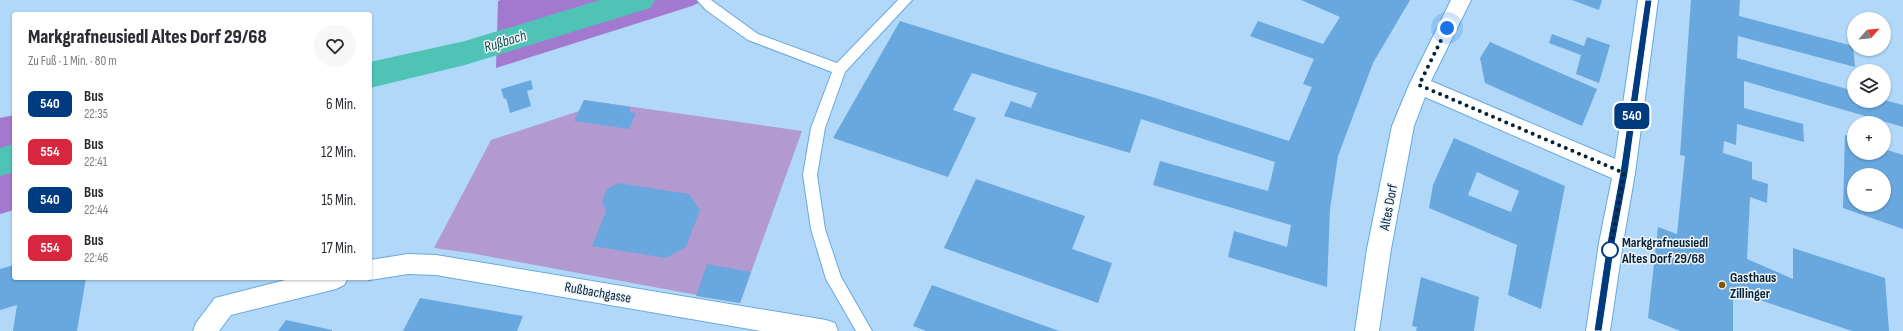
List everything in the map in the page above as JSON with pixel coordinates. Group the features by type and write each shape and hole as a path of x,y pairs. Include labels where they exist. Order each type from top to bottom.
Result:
{"street":[{"name":"Altes Dorf","path":"1366,331 1379,249 1403,126 1419,85 1461,0"},
{"path":"1598,331 1611,243 1624,173 1648,0"},
{"path":"1419,85 1624,173"},
{"name":"Rußbachgasse","path":"372,270 408,264 436,264 826,331"},
{"path":"205,331 223,306 328,280"}],"lane":[{"path":"864,331 834,279 818,229 810,175 818,128 839,69 906,0"},
{"path":"704,1 753,37 839,69"}],"shaded area":[{"path":"705,0 692,6 496,68 498,1"},
{"path":"584,100 802,131 740,303 470,253 434,248 491,140 579,111"},
{"path":"12,115 12,211 0,214 0,118"}],"building":[{"path":"1301,0 1410,0 1373,63 1338,156 1330,209 1327,287 1228,257 1234,231 1287,247 1291,225 1153,185 1160,161 1268,191 1275,162 1141,119 1130,153 1004,116 1011,101 1031,108 1037,93 972,73 953,110 976,118 948,177 833,138 900,21 1048,67 1149,96 1289,141 1312,87 1303,84 1314,59 1250,36 1258,21 1323,44 1340,17"},
{"path":"1572,0 1602,0 1599,10"},
{"path":"1691,0 1740,0 1739,16 1847,44 1847,56 1854,56 1855,64 1847,65 1738,36 1737,58 1847,89 1847,108 1891,108 1891,102 1903,105 1903,127 1891,124 1891,116 1865,116 1744,81 1744,108 1803,124 1804,142 1737,124 1736,145 1724,141 1723,153 1752,162 1752,179 1768,184 1767,203 1750,197 1747,259 1793,279 1793,248 1885,278 1889,331 1852,331 1733,291 1733,331 1680,331 1648,318 1658,227 1677,234 1685,156 1680,155"},
{"path":"1552,34 1584,46 1587,37 1610,45 1599,83 1576,74 1581,55 1549,43"},
{"path":"1490,42 1597,89 1582,126 1485,83 1480,58"},
{"path":"531,80 533,89 527,91 531,106 510,113 506,98 504,99 501,89"},
{"path":"584,100 631,107 629,112 636,113 629,129 574,121"},
{"path":"1845,135 1847,136 1847,160 1891,160 1891,151 1903,155 1903,229 1854,212 1891,212 1891,168 1847,168 1847,209 1843,208"},
{"path":"1454,138 1565,186 1541,309 1508,295 1517,245 1429,208 1433,185","holes":["1477,172 1519,191 1511,212 1468,195"]},
{"path":"976,179 1085,216 1072,249 1112,263 1098,303 944,248"},
{"path":"618,183 689,194 700,210 686,247 666,258 592,246 606,211 602,202 607,189"},
{"path":"707,264 751,272 740,303 696,296"},
{"path":"12,266 12,280 86,280 77,331 13,331 17,305 0,310 0,269"},
{"path":"1421,277 1479,297 1474,331 1416,331 1417,327 1412,326"},
{"path":"932,285 1059,331 926,331 913,326"},
{"path":"420,298 523,316 517,331 403,331"},
{"path":"286,320 332,330 332,331 278,331"}],"waterway":[{"name":"Rußbach","path":"372,75 465,53 639,0"},
{"name":"Rußbach","path":"0,162 12,159"}],"bus line":[{"name":"540","path":"1598,331 1611,243 1624,173 1648,0"}],"place":[{"name":"Markgrafneusiedl Altes Dorf 29/68","path":"1610,250"},
{"name":"Gasthaus Zillinger","path":"1722,285"}],"route":[{"path":"1447,28 1419,85 1624,173 1610,250"}]}
